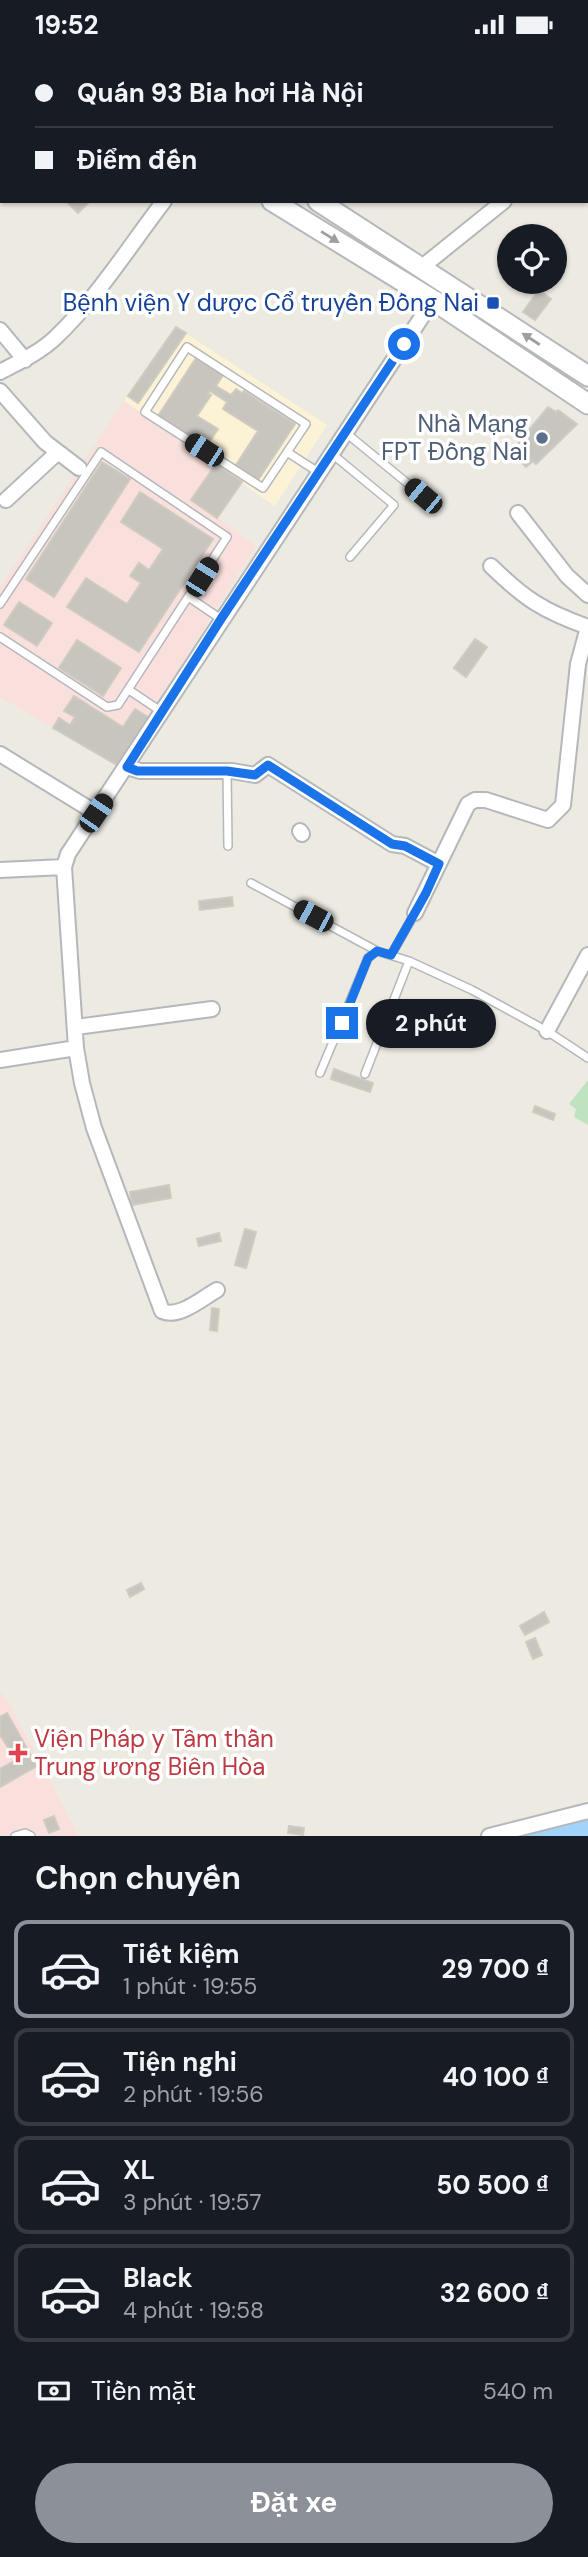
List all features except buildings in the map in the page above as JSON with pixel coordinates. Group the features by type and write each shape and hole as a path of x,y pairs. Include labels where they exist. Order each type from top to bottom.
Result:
{"main road":[{"path":"275,203 433,300 588,404"},
{"path":"321,203 588,376"},
{"path":"433,300 447,283"}],"street":[{"path":"0,372 25,360 54,339 88,302 162,203"},
{"path":"422,267 502,203"},
{"path":"216,1290 178,1312 168,1314 162,1311 94,1128 76,1048 64,867 68,854 433,300"},
{"path":"0,330 25,360"},
{"path":"0,391 45,442 79,468"},
{"path":"6,500 58,453"},
{"path":"518,513 567,576 588,594"},
{"path":"415,913 462,811 475,800 509,806 548,820 563,806 578,663 588,627 551,614 517,592 491,566"},
{"path":"0,754 96,813"},
{"path":"127,767 140,771 227,771 257,774 268,765 392,844 405,846 439,864"},
{"path":"0,870 64,867"},
{"path":"547,1031 588,955"},
{"path":"76,1027 212,1009"},
{"path":"0,1060 76,1048"},
{"path":"489,1836 588,1811"}],"lane":[{"path":"187,347 306,424 287,452 264,488 145,412 187,347"},
{"path":"345,432 423,496"},
{"path":"0,604 101,452 227,537 190,598 118,705 107,707 0,637"},
{"path":"287,452 318,472"},
{"path":"331,453 394,505 350,557"},
{"path":"190,598 221,619"},
{"path":"129,690 162,712"},
{"path":"227,771 228,846"},
{"path":"251,883 377,951 409,961 472,990 547,1031 588,1058"},
{"path":"391,955 415,913"},
{"path":"320,1073 368,958 377,951"},
{"path":"365,1074 409,961"},
{"path":"15,1836 25,1833 31,1836"}],"shaded area":[{"path":"176,327 327,425 275,506 124,401"},
{"path":"124,401 242,482 218,518 256,546 117,765 0,697 0,587"},
{"name":"Viện Pháp y Tâm thần Trung ương Biên Hòa","path":"0,1691 8,1702 79,1836 0,1836"}],"green space":[{"path":"588,1080 588,1125 574,1117 576,1109 569,1104"}],"water":[{"path":"588,1816 588,1836 507,1836"}],"place":[{"name":"Bệnh viện Y dược Cổ truyền Đồng Nai","path":"493,303"},
{"name":"Nhà Mạng FPT Đồng Nai","path":"542,438"},
{"name":"Viện Pháp y Tâm thần Trung ương Biên Hòa","path":"18,1753"}],"route":[{"path":"342,1023 368,958 377,951 391,955 439,864 405,846 392,844 268,765 255,775 227,771 137,771 127,767 221,619 404,344"}]}
